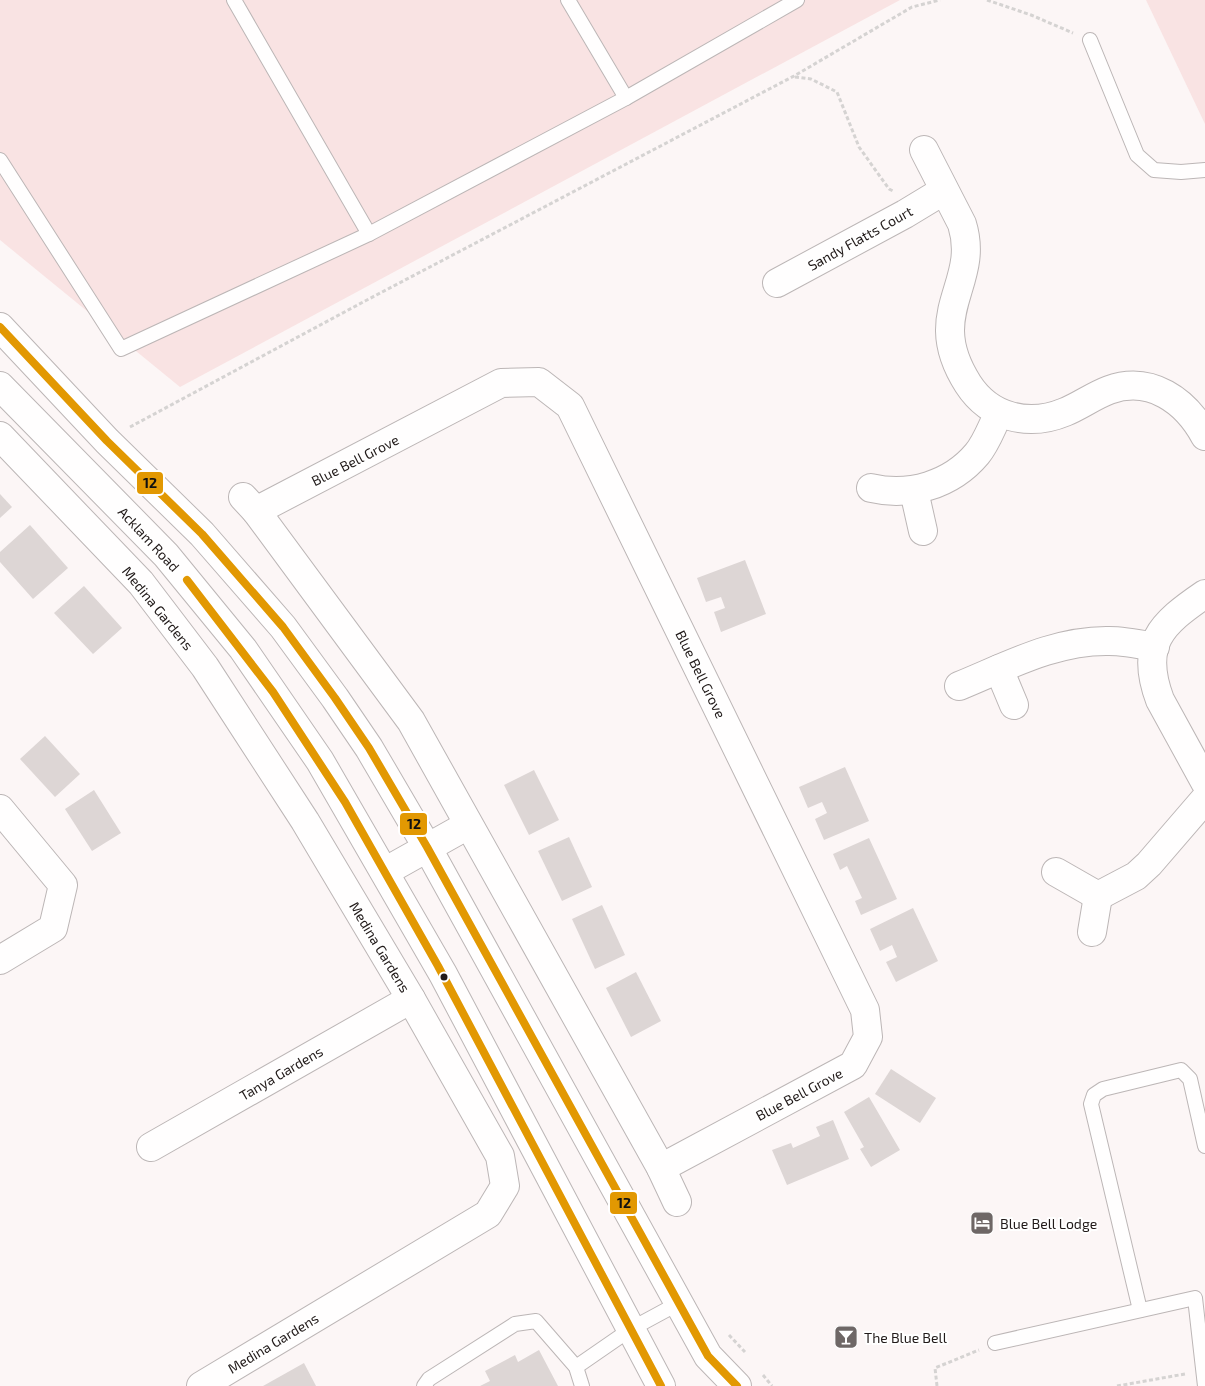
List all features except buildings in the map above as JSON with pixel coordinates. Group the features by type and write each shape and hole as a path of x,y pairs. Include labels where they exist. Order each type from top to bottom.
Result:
{"street":[{"path":"924,150 943,191 962,224 966,247 950,316 950,346 954,357 978,397 999,413 1018,418 1041,419 1066,412 1110,390 1141,387 1170,396 1179,402 1196,418 1205,436"},
{"name":"Sandy Flatts Court","path":"777,283 905,214 943,191"},
{"path":"0,327 107,441 202,534 283,627 369,748 427,847 708,1356 737,1386"},
{"name":"Blue Bell Grove","path":"661,1168 854,1065 868,1037 865,1010 570,406 540,382 501,384 250,504 411,721 661,1168 677,1202"},
{"name":"Acklam Road","path":"0,386 166,555 243,649 320,761 386,871 443,974 662,1386"},
{"path":"871,488 914,491 938,482 970,461 982,446 999,413"},
{"name":"Medina Gardens","path":"0,436 141,583 205,667 305,821 411,999 500,1156 505,1186 488,1214 201,1386"},
{"path":"914,491 923,531"},
{"path":"1205,594 1164,626 1154,647 1152,663 1153,676 1160,700 1205,782"},
{"path":"959,686 1034,654 1068,644 1108,640 1154,647"},
{"path":"999,669 1014,705"},
{"path":"1098,896 1136,876 1149,864 1205,799"},
{"path":"0,809 63,885 53,928 0,960"},
{"path":"386,871 468,824"},
{"path":"1056,872 1098,896"},
{"path":"1092,932 1098,896"},
{"name":"Tanya Gardens","path":"151,1147 411,999"}],"lane":[{"path":"234,0 369,234"},
{"path":"568,0 626,98"},
{"path":"0,160 121,350 369,234 626,98 797,0"},
{"path":"1090,40 1137,155 1154,170 1181,172 1205,170"},
{"path":"1140,1310 1091,1104 1094,1094 1103,1088 1180,1070 1190,1079 1205,1146"},
{"path":"995,1343 1200,1296 1205,1386"},
{"path":"576,1367 631,1329 679,1303"},
{"path":"424,1386 429,1379 515,1324 536,1321 576,1367 582,1386"}],"path":[{"path":"107,441 144,419 365,301 794,76 912,7 940,0"},
{"path":"987,0 1032,14 1090,40"},
{"path":"794,76 812,80 838,92 859,147 889,189 895,193"},
{"path":"937,1386 935,1368 995,1343"},
{"path":"1117,1386 1204,1371"}],"shaded area":[{"path":"0,0 900,0 180,387 0,240"},
{"path":"1146,0 1205,0 1205,124"}],"transit line":[{"name":"12","path":"0,327 107,441 202,534 283,627 335,698 369,748 427,847 708,1356 737,1386"},
{"name":"12","path":"187,580 273,692 345,802 438,966 661,1386"}],"place":[{"name":"Blue Bell Lodge","path":"982,1223"},
{"name":"The Blue Bell","path":"846,1337"}]}
